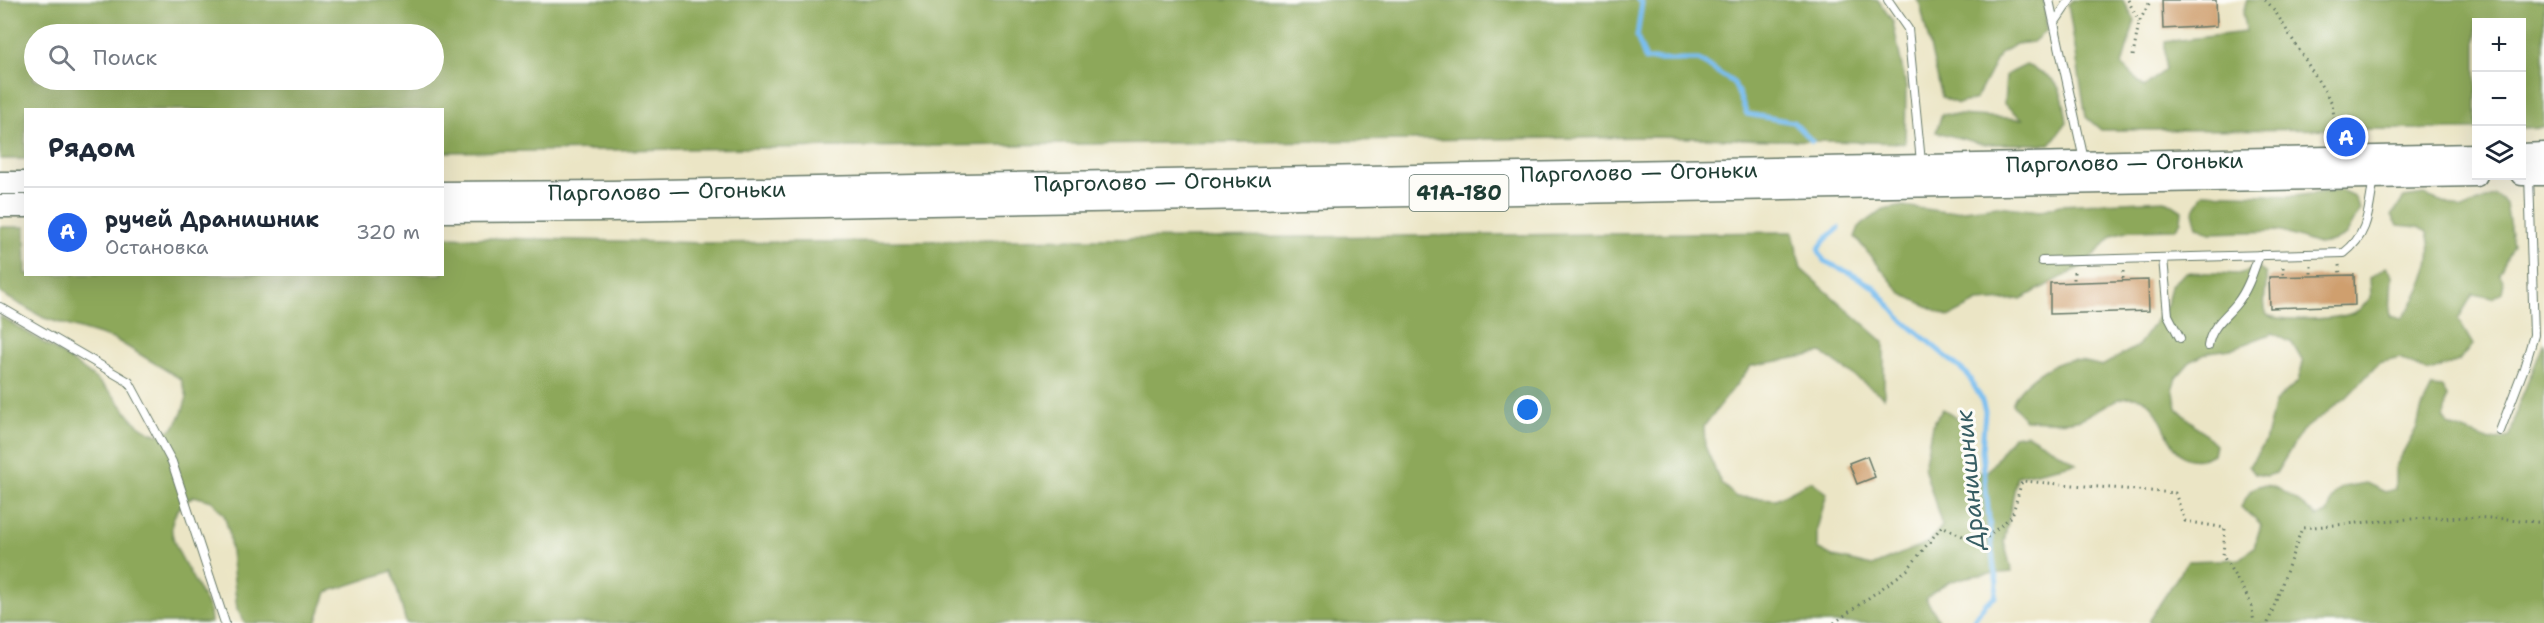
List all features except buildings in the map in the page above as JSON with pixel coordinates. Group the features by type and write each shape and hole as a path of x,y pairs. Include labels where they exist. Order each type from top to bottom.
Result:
{"main road":[{"path":"2529,169 2544,154"},
{"name":"Парголово — Огоньки","path":"444,193 624,192 2472,156"},
{"name":"Парголово — Огоньки","path":"444,211 623,210 2472,175"},
{"path":"0,183 24,183"},
{"path":"0,206 24,206"}],"lane":[{"path":"1887,0 1908,29 1921,166"},
{"path":"2049,0 2085,164"},
{"path":"2055,22 2070,0"},
{"path":"2500,431 2524,368 2534,334 2529,169"},
{"path":"2042,261 2344,253 2358,242 2365,227 2375,177"},
{"path":"2208,346 2210,334 2248,285 2259,255"},
{"path":"2163,258 2168,315 2180,338"},
{"path":"0,307 129,382 172,462 225,623"}],"path":[{"path":"2128,0 2139,22"},
{"path":"2133,56 2139,22 2151,0"},
{"path":"2265,0 2273,8 2332,103 2337,137"},
{"path":"1834,623 1907,570 1942,526 1980,543 2012,516 2022,481 2175,493 2185,521 2225,528 2223,556 2251,603 2254,623"},
{"path":"2268,623 2302,528 2429,517 2510,518 2544,523"}],"green space":[{"path":"0,0 1878,0 1893,22 1906,87 1905,143 1653,137 444,152 444,108 24,108 24,159 0,159"},
{"path":"1917,0 2044,0 2047,30 2033,42 2016,44 2000,53 1976,99 1958,104 1942,97 1920,4"},
{"path":"2073,0 2123,0 2135,20 2122,65 2144,87 2165,70 2165,42 2245,32 2243,12 2247,0 2544,0 2544,127 2526,128 2526,18 2472,18 2472,129 2101,130 2086,117 2068,4"},
{"path":"2026,65 2046,74 2061,92 2067,122 2050,144 1983,144 1936,132 1942,114 2023,119 2004,104 2006,75"},
{"path":"2340,190 2354,196 2360,210 2346,235 2333,242 2318,244 2279,231 2210,233 2197,226 2193,212 2203,193 2295,196"},
{"path":"2424,195 2462,209 2495,195 2506,204 2513,245 2499,273 2504,282 2502,292 2493,298 2473,294 2458,319 2473,345 2458,361 2427,372 2400,358 2379,363 2347,397 2302,431 2276,473 2266,476 2255,474 2249,466 2265,442 2275,402 2298,381 2303,362 2292,343 2273,333 2231,349 2209,352 2190,362 2176,378 2173,387 2177,408 2215,444 2213,454 2198,459 2186,457 2177,450 2150,404 2140,398 2116,400 2080,419 2067,421 2025,420 2012,404 2028,382 2053,365 2074,360 2102,366 2138,346 2167,305 2171,285 2186,272 2238,274 2258,268 2266,274 2267,315 2285,319 2312,319 2339,316 2359,310 2371,297 2370,278 2386,267 2392,275 2390,316 2401,319 2420,290 2428,267 2429,243 2427,232 2418,227 2398,225 2392,215 2404,198"},
{"path":"2165,200 2182,211 2181,221 2175,229 2131,230 2113,235 2085,265 2021,299 1978,302 1949,317 1902,294 1855,237 1859,227 1883,210 1903,206 1946,212 1998,206 2040,211 2060,205"},
{"path":"0,227 24,227 24,276 444,276 444,237 706,243 1793,232 1801,269 1884,342 1884,397 1822,353 1751,366 1704,426 1705,446 1721,483 1736,497 1776,499 1811,481 1827,493 1817,529 1817,548 1834,557 1872,566 1929,542 1942,526 1924,467 1932,425 1943,409 1960,419 1965,431 1967,459 1974,472 1988,471 2013,436 2027,434 2077,463 2017,476 2004,542 2012,572 1966,577 1934,591 1926,599 1941,623 406,623 392,571 327,592 316,623 245,623 237,609 229,532 224,515 212,501 194,496 176,512 173,520 173,538 210,610 211,623 0,623 0,316 97,380 115,397 135,422 149,432 159,435 174,428 187,397 181,379 116,340 44,318 0,293"},
{"path":"2544,343 2544,623 2149,623 2188,561 2239,559 2254,547 2261,525 2241,507 2250,493 2258,486 2276,488 2286,493 2317,517 2327,513 2335,493 2343,487 2366,483 2385,492 2395,489 2395,468 2417,427 2422,407 2432,387 2442,388 2447,397 2444,417 2450,426 2490,441 2510,437 2518,406"}],"waterway":[{"name":"Дранишник","path":"1638,0 1642,2 1637,37 1646,60 1699,60 1734,83 1747,114 1793,122 1812,141"},
{"name":"Дранишник","path":"1839,228 1818,249 1824,261 1874,287 1900,318 1967,374 1981,398 1985,411 1982,451 1997,583 1995,597 1985,604 1972,623"}],"place":[{"name":"ручей Дранишник","path":"2346,137"}]}
